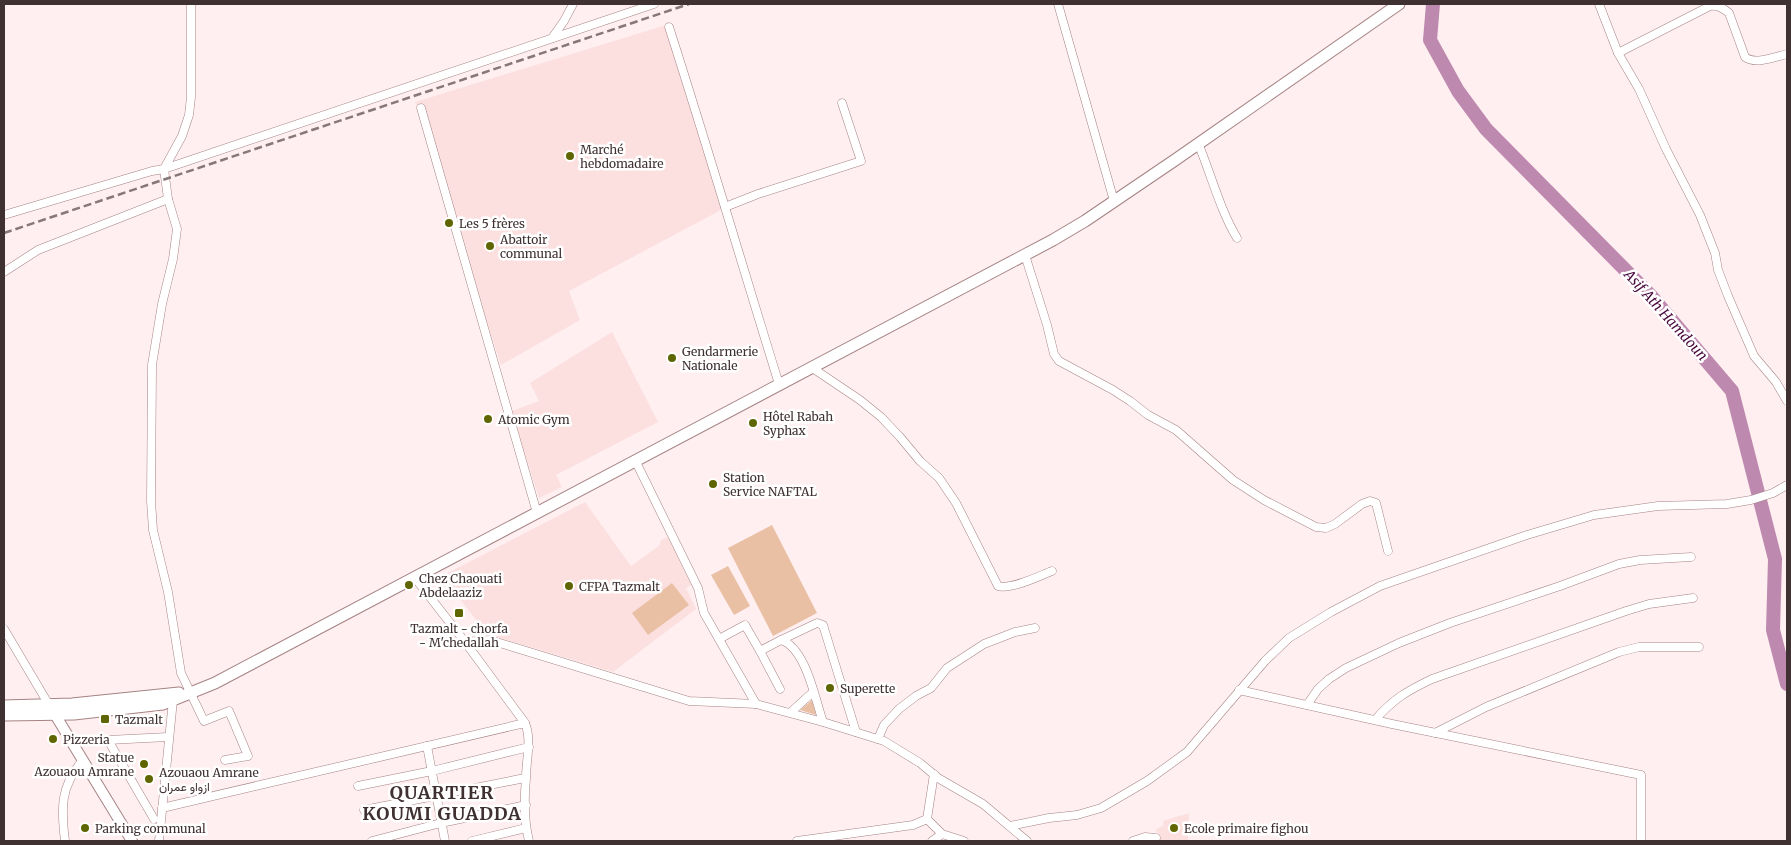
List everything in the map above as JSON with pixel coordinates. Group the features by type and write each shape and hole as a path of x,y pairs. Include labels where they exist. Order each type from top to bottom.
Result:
{"main road":[{"path":"4,706 52,710 163,704 215,682 1061,235 1198,144 1399,4"},
{"path":"4,715 190,692"},
{"path":"52,710 132,841"}],"street":[{"path":"191,4 191,97 189,115 182,136 164,169 168,198 177,229 152,365 151,501 154,530 168,592 181,673 204,721 229,711 248,756 225,760"},
{"path":"552,38 573,4"},
{"path":"4,215 164,169 654,4"},
{"path":"1058,4 1114,201"},
{"path":"1599,4 1618,53 1639,89 1666,149 1700,215 1731,304 1754,356 1776,382 1787,401"},
{"path":"1618,53 1710,6 1716,6 1724,8 1729,13 1745,58 1755,61 1787,54"},
{"path":"669,27 780,384"},
{"path":"725,208 758,194 860,161 842,103"},
{"path":"421,108 537,513"},
{"path":"1198,144 1231,228 1237,238"},
{"path":"4,272 38,250 168,198"},
{"path":"1025,255 1054,354 1060,360 1119,394 1148,415 1176,430 1233,480 1264,500 1316,527 1326,528 1335,524 1362,504 1370,501 1376,502 1388,550"},
{"path":"811,367 860,400 881,417 920,461 939,478 956,503 998,586 1003,588 1052,571"},
{"path":"635,460 698,588 704,613 756,704"},
{"path":"1010,826 1049,818 1077,815 1101,808 1147,781 1186,752 1265,661 1289,638 1331,612 1380,586 1527,535 1594,515 1658,506 1727,504 1751,500 1773,493 1787,485"},
{"path":"1307,705 1318,688 1346,668 1399,643 1450,623 1619,564 1640,560 1691,557"},
{"path":"415,578 525,723 528,730 526,828 530,841"},
{"path":"1375,720 1389,704 1406,692 1432,679 1641,606 1693,598"},
{"path":"760,651 817,623 823,625 856,732"},
{"path":"719,639 745,625 780,688"},
{"path":"4,628 52,710"},
{"path":"878,739 884,725 899,709 916,696 931,688 947,668 984,644 999,637 1035,628"},
{"path":"465,642 490,640 689,701 756,704 791,712 884,741 983,804 1027,841"},
{"path":"781,640 786,642 802,658 823,722"},
{"path":"1435,733 1486,707 1619,652 1639,647 1700,647"},
{"path":"1239,690 1435,733 1641,775 1641,841"},
{"path":"791,712 813,692"},
{"path":"159,841 173,700"},
{"path":"162,808 525,723"},
{"path":"154,819 108,740 168,737"},
{"path":"427,746 445,841"},
{"path":"358,786 432,771 528,747"},
{"path":"65,841 62,818 64,796 73,771 82,760"},
{"path":"927,819 934,774"},
{"path":"364,810 526,778"},
{"path":"372,841 441,823 526,805"},
{"path":"927,819 942,834 964,841"},
{"path":"797,841 913,825 927,819"},
{"path":"472,841 526,828"},
{"path":"932,841 942,834"},
{"path":"1134,841 1145,837 1156,838"}],"shaded area":[{"name":"Marché hebdomadaire","path":"666,25 723,209 569,291 580,320 501,365 415,102"},
{"path":"612,332 658,422 556,475 562,487 539,498 512,411 539,401 530,383"},
{"name":"CFPA Tazmalt","path":"585,502 631,566 660,545 661,540 668,537 691,585 686,588 696,609 613,672 487,634 442,576"},
{"path":"772,525 817,613 773,636 728,548"},
{"path":"728,566 750,606 734,615 711,575"},
{"path":"672,583 689,605 648,635 632,613"},
{"path":"812,700 816,715 800,710"},
{"name":"Ecole primaire fighou","path":"1189,813 1188,841 1157,841 1158,833 1155,830 1164,825 1163,821"}],"waterway":[{"name":"Asif Ath Hamdoun","path":"1433,4 1430,40 1458,91 1486,129 1652,297 1732,391 1775,559 1773,630 1787,684"}],"railway":[{"path":"4,233 689,4"}],"place":[{"name":"Marché hebdomadaire","path":"570,156"},
{"name":"Les 5 frères","path":"449,223"},
{"name":"Abattoir communal","path":"490,246"},
{"name":"Gendarmerie Nationale","path":"672,358"},
{"name":"Atomic Gym","path":"488,419"},
{"name":"Hôtel Rabah Syphax","path":"753,423"},
{"name":"Station Service NAFTAL","path":"713,484"},
{"name":"Chez Chaouati Abdelaaziz","path":"409,585"},
{"name":"CFPA Tazmalt","path":"569,586"},
{"name":"Tazmalt - chorfa - M'chedallah","path":"459,613"},
{"name":"Superette","path":"830,688"},
{"name":"Tazmalt","path":"105,719"},
{"name":"Pizzeria","path":"53,739"},
{"name":"Statue Azouaou Amrane","path":"144,764"},
{"name":"Azouaou Amrane ازواو عمران","path":"149,779"},
{"name":"Parking communal","path":"85,828"},
{"name":"Ecole primaire fighou","path":"1174,828"}],"district":[{"name":"QUARTIER KOUMI GUADDA","path":"442,802"}]}
